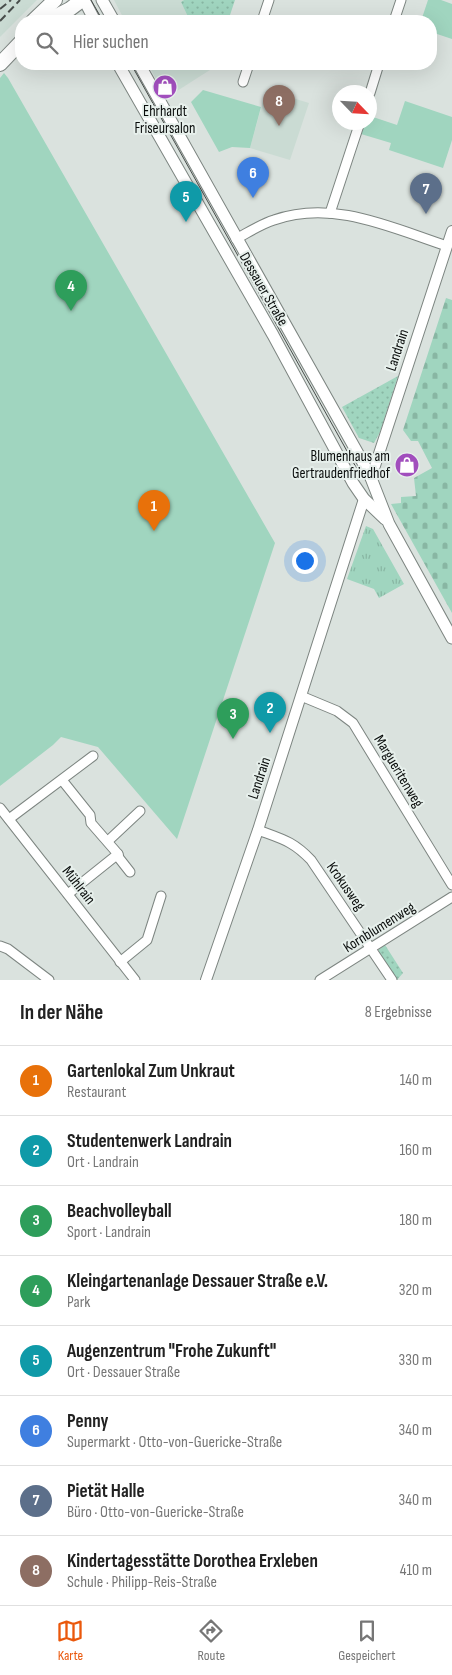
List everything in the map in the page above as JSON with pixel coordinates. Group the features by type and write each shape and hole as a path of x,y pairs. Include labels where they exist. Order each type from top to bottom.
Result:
{"main road":[{"path":"39,15 55,0"},
{"path":"58,15 83,0 92,15"},
{"path":"102,0 111,15"},
{"path":"0,54 15,38"},
{"path":"0,64 15,48"},
{"name":"Dessauer Straße","path":"121,70 268,327 348,475 364,499 389,524"},
{"name":"Dessauer Straße","path":"142,70 371,478 389,524 452,638"},
{"path":"348,475 362,480 371,478"},
{"path":"364,499 371,478"}],"street":[{"path":"264,15 269,0"},
{"path":"396,15 401,0"},
{"path":"243,82 247,70"},
{"path":"372,85 377,70"},
{"path":"330,212 357,130"},
{"path":"236,239 281,218 310,212 330,212 377,223 447,246"},
{"name":"Landrain","path":"371,478 452,231"},
{"name":"Landrain","path":"206,980 258,830 364,499"},
{"name":"Margueritenweg","path":"301,696 337,711 353,723 452,885"},
{"path":"9,819 93,756"},
{"path":"62,780 90,815 92,823 108,841 130,872"},
{"name":"Mühlrain","path":"0,808 135,980"},
{"path":"108,841 140,811"},
{"name":"Krokusweg","path":"258,830 288,841 305,854 372,948 392,980"},
{"path":"68,894 118,854"},
{"path":"120,962 147,940 161,896"},
{"name":"Kornblumenweg","path":"320,980 452,897"},
{"path":"0,946 8,949 49,980"}],"shaded area":[{"path":"0,0 37,0 22,15 15,15 15,22 0,37"},
{"path":"114,0 184,0 181,2 187,15 122,15"},
{"path":"151,70 210,70 166,98"},
{"path":"266,90 309,103 290,160 250,148"}],"green space":[{"path":"184,0 235,0 230,15 187,15 181,2"},
{"path":"428,0 441,0 452,4 452,39 437,34 437,15 423,15"},
{"path":"4,73 275,543 177,839 98,747 61,737 0,786 0,78"},
{"path":"203,90 261,107 250,148 232,147 219,152 191,102"},
{"path":"405,101 452,117 452,140 443,168 389,150 391,143 361,134 362,130 377,130 377,118 397,125"},
{"path":"446,298 452,300 452,613 391,504 401,503 401,497 416,496 414,478 432,468 418,441 411,441 403,430"},
{"path":"398,376 380,432 374,443 359,438 342,407"},
{"path":"366,526 373,529 404,584 379,598 374,589 347,579"},
{"path":"385,945 403,973 397,980 379,954 379,949"}],"tram line":[{"path":"91,0 100,15"},
{"path":"134,70 357,469"}],"railway":[{"path":"0,9 11,0"},
{"path":"0,21 20,0"}],"place":[{"name":"Ehrhardt Friseursalon","path":"165,87"},
{"name":"Kindertagesstätte Dorothea Erxleben","path":"279,126"},
{"name":"Penny","path":"253,198"},
{"name":"Pietät Halle","path":"426,214"},
{"name":"Augenzentrum \"Frohe Zukunft\"","path":"186,222"},
{"name":"Kleingartenanlage Dessauer Straße e.V.","path":"71,311"},
{"name":"Blumenhaus am Gertraudenfriedhof","path":"407,465"},
{"name":"Gartenlokal Zum Unkraut","path":"154,531"},
{"name":"Studentenwerk Landrain","path":"270,733"},
{"name":"Beachvolleyball","path":"233,739"}]}
